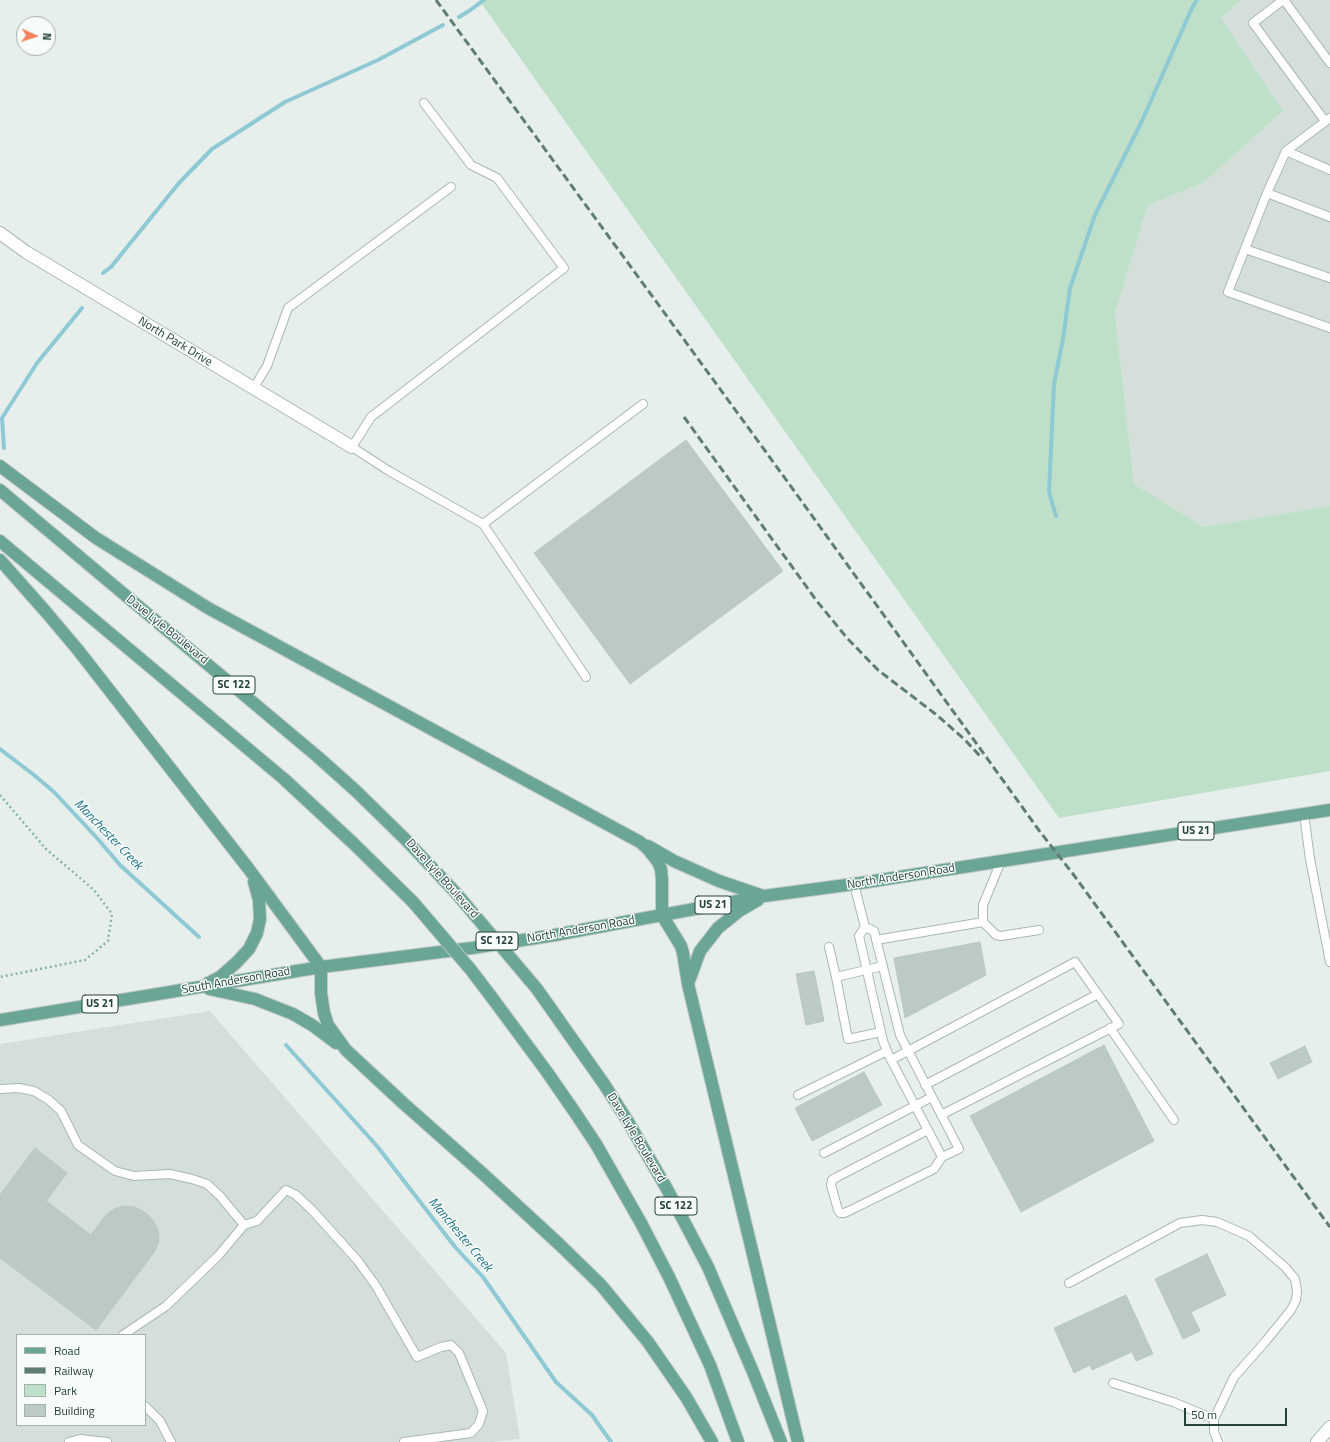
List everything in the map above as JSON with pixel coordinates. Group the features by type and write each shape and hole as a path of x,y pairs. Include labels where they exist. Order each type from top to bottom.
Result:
{"main road":[{"path":"0,466 96,538 208,608 640,842 696,871 719,881 764,896"},
{"name":"Dave Lyle Boulevard","path":"0,490 318,757 356,791 405,839 456,893 537,989 608,1090 667,1189 708,1267 781,1442"},
{"name":"SC 122","path":"0,541 284,779 354,844 413,902 471,970 547,1072 574,1111 596,1144 638,1217 669,1276 710,1365 738,1442"},
{"path":"0,560 78,650 248,868 321,967 321,993 324,1013 328,1025 346,1050"},
{"name":"North Anderson Road","path":"472,948 555,935 764,896 1001,862 1330,810"},
{"path":"640,842 648,849 658,862 661,869 662,915 681,946 688,984 798,1442"},
{"path":"200,987 220,977 237,962 249,949 257,933 260,919 259,900 256,885 248,868"},
{"path":"688,984 700,952 718,928 739,911 764,896"},
{"name":"South Anderson Road","path":"0,1020 321,967 472,948"},
{"path":"200,987 255,999 293,1014 312,1025 346,1050 482,1173 601,1285 648,1342 686,1397 712,1442"}],"street":[{"name":"North Park Drive","path":"0,233 26,252 352,447"},
{"path":"1317,1442 1330,1426"}],"lane":[{"path":"1330,62 1284,0 1253,23 1328,120 1286,151 1267,193 1228,292 1330,328"},
{"path":"424,103 471,165 497,178 564,268 371,417 352,447 389,471 483,524 586,677"},
{"path":"1286,151 1330,170"},
{"path":"253,389 266,366 288,308 451,187"},
{"path":"1267,193 1330,217"},
{"path":"1244,249 1330,278"},
{"path":"483,524 643,404"},
{"path":"1304,814 1310,859 1330,962"},
{"path":"1001,862 983,905 983,922 996,935 1001,936 1039,930"},
{"path":"854,884 865,927 859,936 881,1032 887,1051 942,1157"},
{"path":"876,940 983,922"},
{"path":"865,927 874,931 900,1035 907,1052 959,1149 942,1157 934,1169 849,1211 840,1213 831,1185 832,1180 928,1130"},
{"path":"829,947 848,1039 881,1032"},
{"path":"891,1060 1075,962 1119,1024 941,1115"},
{"path":"836,977 883,966"},
{"path":"925,1085 1098,994"},
{"path":"1110,1028 1174,1120"},
{"path":"798,1095 887,1051"},
{"path":"0,1089 19,1088 34,1091 49,1100 61,1111 78,1145 115,1171 134,1176 170,1174 207,1184 220,1196 244,1225"},
{"path":"824,1153 932,1098"},
{"path":"124,1334 166,1306 219,1255 244,1225 257,1221 286,1190 296,1195 312,1210 358,1261 376,1286 417,1357 441,1347 451,1345 460,1353 483,1411 479,1424 471,1433 404,1442"},
{"path":"1069,1284 1180,1223 1202,1220 1217,1222 1249,1236 1285,1266 1295,1278 1297,1291 1296,1300 1291,1310 1234,1377 1214,1419 1214,1432 1218,1442"},
{"path":"1113,1382 1173,1402 1214,1419"},
{"path":"146,1407 160,1421 171,1442"},
{"path":"69,1442 80,1439 108,1442"}],"path":[{"path":"0,795 46,849 94,890 112,914 108,941 84,960 0,977"}],"shaded area":[{"path":"1241,0 1330,0 1330,506 1204,527 1134,484 1115,313 1148,205 1203,183 1283,111 1221,18"},
{"path":"210,1011 506,1353 520,1439 493,1442 0,1442 0,1044"}],"green space":[{"path":"479,0 1241,0 1221,18 1283,111 1203,183 1148,205 1115,313 1134,484 1204,527 1330,506 1330,771 1059,818"}],"building":[{"path":"686,440 783,571 630,684 534,553"},
{"path":"980,942 986,975 905,1018 894,958"},
{"path":"814,971 824,1021 806,1025 796,974"},
{"path":"1104,1045 1154,1141 1021,1212 970,1116"},
{"path":"1305,1046 1312,1062 1278,1079 1270,1063"},
{"path":"864,1072 882,1105 812,1141 795,1108"},
{"path":"35,1148 67,1173 46,1201 91,1235 106,1215 114,1209 123,1206 135,1207 146,1213 153,1220 158,1230 159,1241 155,1251 96,1330 0,1258 0,1195"},
{"path":"1207,1254 1226,1295 1191,1312 1200,1331 1183,1339 1155,1279"},
{"path":"1126,1295 1153,1354 1136,1361 1132,1352 1092,1370 1090,1365 1074,1373 1054,1328"}],"waterway":[{"path":"459,17 484,0"},
{"path":"1056,516 1049,492 1054,384 1063,339 1070,288 1095,215 1142,121 1192,8 1197,0"},
{"path":"103,273 111,267 179,183 212,149 285,102 378,60 443,25"},
{"path":"4,448 2,418 37,363 82,308"},
{"name":"Manchester Creek","path":"0,749 54,792 120,865 199,937"},
{"name":"Manchester Creek","path":"286,1045 377,1146 455,1247 483,1277 556,1382 592,1415 611,1442"}],"railway":[{"path":"436,0 766,452 1041,833 1073,874 1330,1227"},
{"path":"684,417 816,600 847,638 878,670 938,716 964,739 980,756"}]}
